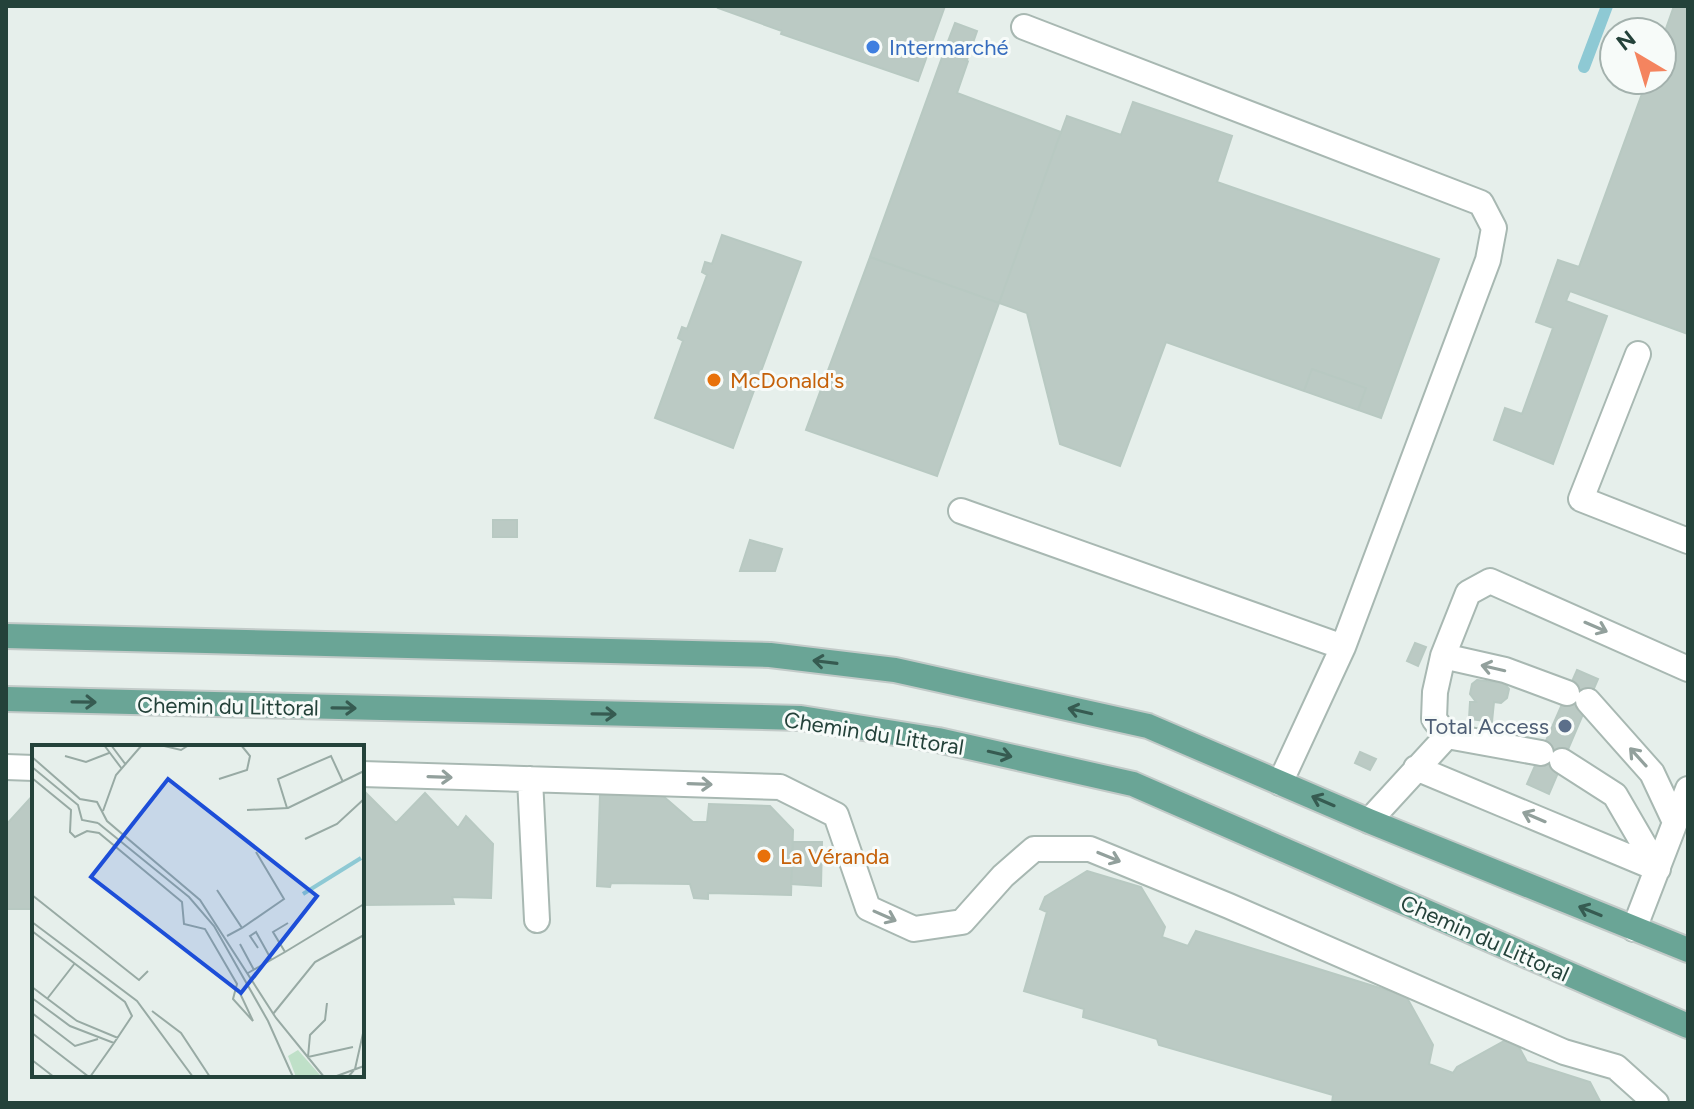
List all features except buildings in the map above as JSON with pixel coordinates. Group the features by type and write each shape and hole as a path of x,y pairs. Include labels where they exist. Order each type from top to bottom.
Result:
{"main road":[{"path":"6,636 754,655 895,670 1148,726 1369,821 1688,950"},
{"name":"Chemin du Littoral","path":"6,699 801,718 938,740 1133,784 1688,1026"}],"lane":[{"path":"1024,27 1481,203 1494,228 1488,260 1343,647 1280,783"},
{"path":"1638,354 1581,499 1688,541"},
{"path":"961,511 1343,647"},
{"path":"1658,869 1615,795 1552,757 1447,736 1434,719 1435,692 1443,656 1468,593 1490,581 1688,669"},
{"path":"1443,656 1505,670 1577,697 1652,773 1675,822"},
{"path":"1369,821 1447,736"},
{"path":"6,767 32,768"},
{"path":"1416,768 1658,869"},
{"path":"364,774 780,787 836,815 868,908 914,929 962,922 1003,876 1034,849 1090,849 1564,1052 1616,1067 1650,1099"},
{"path":"530,779 537,920"},
{"path":"1634,929 1688,789"}],"waterway":[{"path":"1584,67 1607,6"}],"place":[{"name":"Intermarché","path":"873,47"},
{"name":"McDonald's","path":"714,380"},
{"name":"Total Access","path":"1565,726"},
{"name":"La Véranda","path":"764,856"}]}
